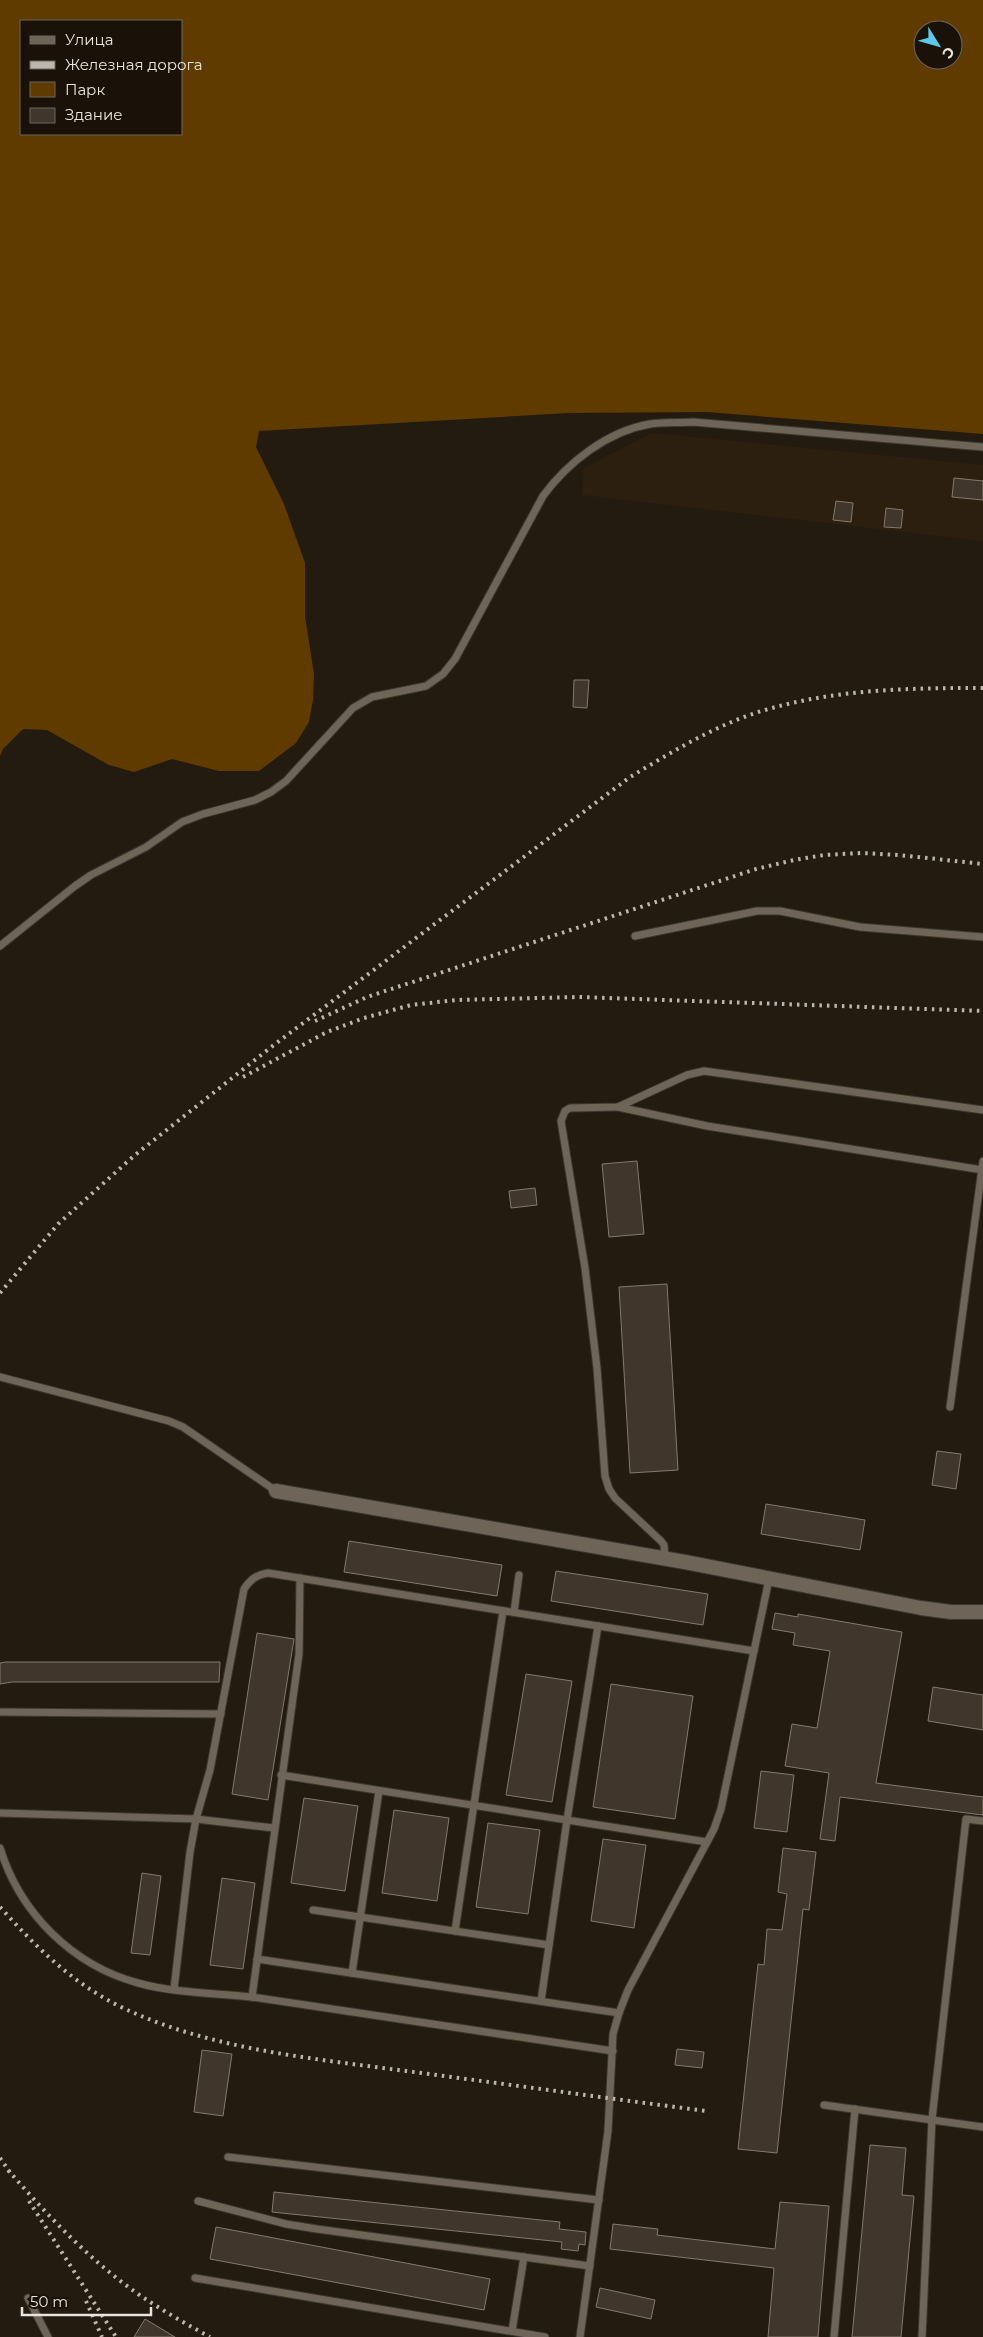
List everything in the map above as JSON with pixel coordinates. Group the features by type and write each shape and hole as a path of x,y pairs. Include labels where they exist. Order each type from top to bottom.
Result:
{"street":[{"path":"276,1491 665,1558 921,1608 951,1612 983,1612"}],"lane":[{"path":"0,946 75,886 92,875 146,848 182,822 203,814 255,800 272,792 286,781 353,708 372,697 426,686 443,674 455,659 543,496 554,481 600,442 625,430 651,424 693,422 983,447"},
{"path":"635,936 757,911 780,911 860,927 983,937"},
{"path":"618,1107 687,1075 704,1072 983,1110"},
{"path":"665,1558 664,1545 661,1540 615,1498 609,1489 605,1476 597,1368 586,1277 561,1121 565,1110 570,1108 618,1107 706,1126 982,1170"},
{"path":"950,1407 983,1161"},
{"path":"0,1377 169,1421 183,1427 276,1491"},
{"path":"174,1989 190,1852 196,1819 210,1770 244,1589 250,1580 258,1575 268,1573 754,1651"},
{"path":"514,1612 519,1575"},
{"path":"252,1997 298,1654 300,1578"},
{"path":"580,2337 608,2131 613,2034 618,2013 628,1990 707,1842 721,1809 769,1579"},
{"path":"455,1931 503,1611"},
{"path":"541,2002 567,1820 598,1626"},
{"path":"0,1712 221,1714"},
{"path":"281,1776 707,1842"},
{"path":"352,1973 379,1791"},
{"path":"0,1813 196,1819 274,1828"},
{"path":"922,2337 932,2119 966,1819 983,1821"},
{"path":"0,1848 7,1872 18,1892 46,1928 65,1945 96,1966 119,1977 138,1983 174,1989 252,1997 613,2051"},
{"path":"314,1910 549,1945"},
{"path":"257,1959 618,2013"},
{"path":"824,2106 983,2127"},
{"path":"834,2337 855,2109"},
{"path":"228,2157 599,2200"},
{"path":"198,2201 286,2224 590,2266"},
{"path":"512,2331 524,2257"},
{"path":"195,2278 545,2337"},
{"path":"28,2298 48,2337"}],"shaded area":[{"path":"651,433 983,465 983,541 582,495 584,468"}],"green space":[{"path":"0,0 983,0 983,434 707,412 568,413 259,431 256,447 284,504 305,563 305,616 314,674 313,700 309,722 296,743 259,771 219,771 172,759 134,772 109,765 47,730 23,729 3,749 0,756"}],"building":[{"path":"954,478 983,481 983,500 952,497"},
{"path":"836,501 853,503 851,522 833,520"},
{"path":"886,508 903,510 901,528 884,527"},
{"path":"574,680 589,680 587,708 573,707"},
{"path":"637,1161 644,1234 609,1237 602,1164"},
{"path":"535,1188 537,1205 511,1208 509,1191"},
{"path":"667,1284 678,1470 630,1473 619,1287"},
{"path":"937,1451 961,1454 956,1489 932,1485"},
{"path":"766,1504 865,1520 860,1550 761,1534"},
{"path":"349,1541 502,1565 497,1596 344,1572"},
{"path":"556,1571 708,1594 703,1625 551,1601"},
{"path":"775,1613 798,1617 798,1614 902,1632 876,1783 983,1797 983,1815 840,1797 835,1841 820,1839 829,1773 785,1766 792,1724 817,1728 830,1651 793,1645 795,1633 772,1629"},
{"path":"257,1633 294,1639 268,1800 232,1794"},
{"path":"220,1662 219,1682 12,1682 0,1684 0,1663"},
{"path":"526,1674 572,1681 552,1802 506,1795"},
{"path":"611,1684 693,1696 675,1819 593,1807"},
{"path":"933,1687 983,1695 983,1730 928,1721"},
{"path":"761,1771 794,1775 787,1832 754,1828"},
{"path":"304,1798 358,1806 345,1891 291,1883"},
{"path":"394,1810 449,1818 437,1901 382,1893"},
{"path":"488,1823 540,1830 528,1914 476,1907"},
{"path":"603,1839 646,1845 634,1928 591,1921"},
{"path":"783,1848 816,1852 809,1910 803,1909 777,2153 738,2149 758,1964 764,1965 767,1929 782,1930 787,1894 778,1892"},
{"path":"142,1873 161,1876 150,1955 131,1953"},
{"path":"222,1878 255,1883 243,1969 210,1965"},
{"path":"677,2049 704,2052 702,2068 675,2065"},
{"path":"202,2050 232,2054 223,2116 194,2112"},
{"path":"870,2145 906,2148 902,2195 914,2196 901,2337 852,2337"},
{"path":"274,2192 560,2222 559,2229 586,2232 585,2245 579,2244 578,2251 561,2249 562,2242 272,2212"},
{"path":"780,2202 829,2206 818,2337 768,2337 774,2268 610,2249 613,2224 658,2229 657,2235 775,2249"},
{"path":"216,2227 490,2279 484,2310 210,2259"},
{"path":"600,2288 655,2300 651,2319 596,2307"},
{"path":"145,2319 175,2337 134,2337"}],"railway":[{"path":"0,1293 58,1224 135,1155 270,1048 630,777 712,731 747,716 792,703 873,691 983,688"},
{"path":"315,1021 367,997 756,869 794,860 824,855 861,853 983,864"},
{"path":"243,1077 327,1032 364,1018 411,1005 456,1000 579,997 983,1011"},
{"path":"0,1907 40,1949 85,1986 119,2006 153,2021 187,2032 259,2050 296,2056 706,2111"},
{"path":"0,2158 11,2174"},
{"path":"8,2170 55,2222 107,2270 152,2303 210,2337"},
{"path":"29,2201 116,2337"},
{"path":"86,2301 102,2337"}]}
